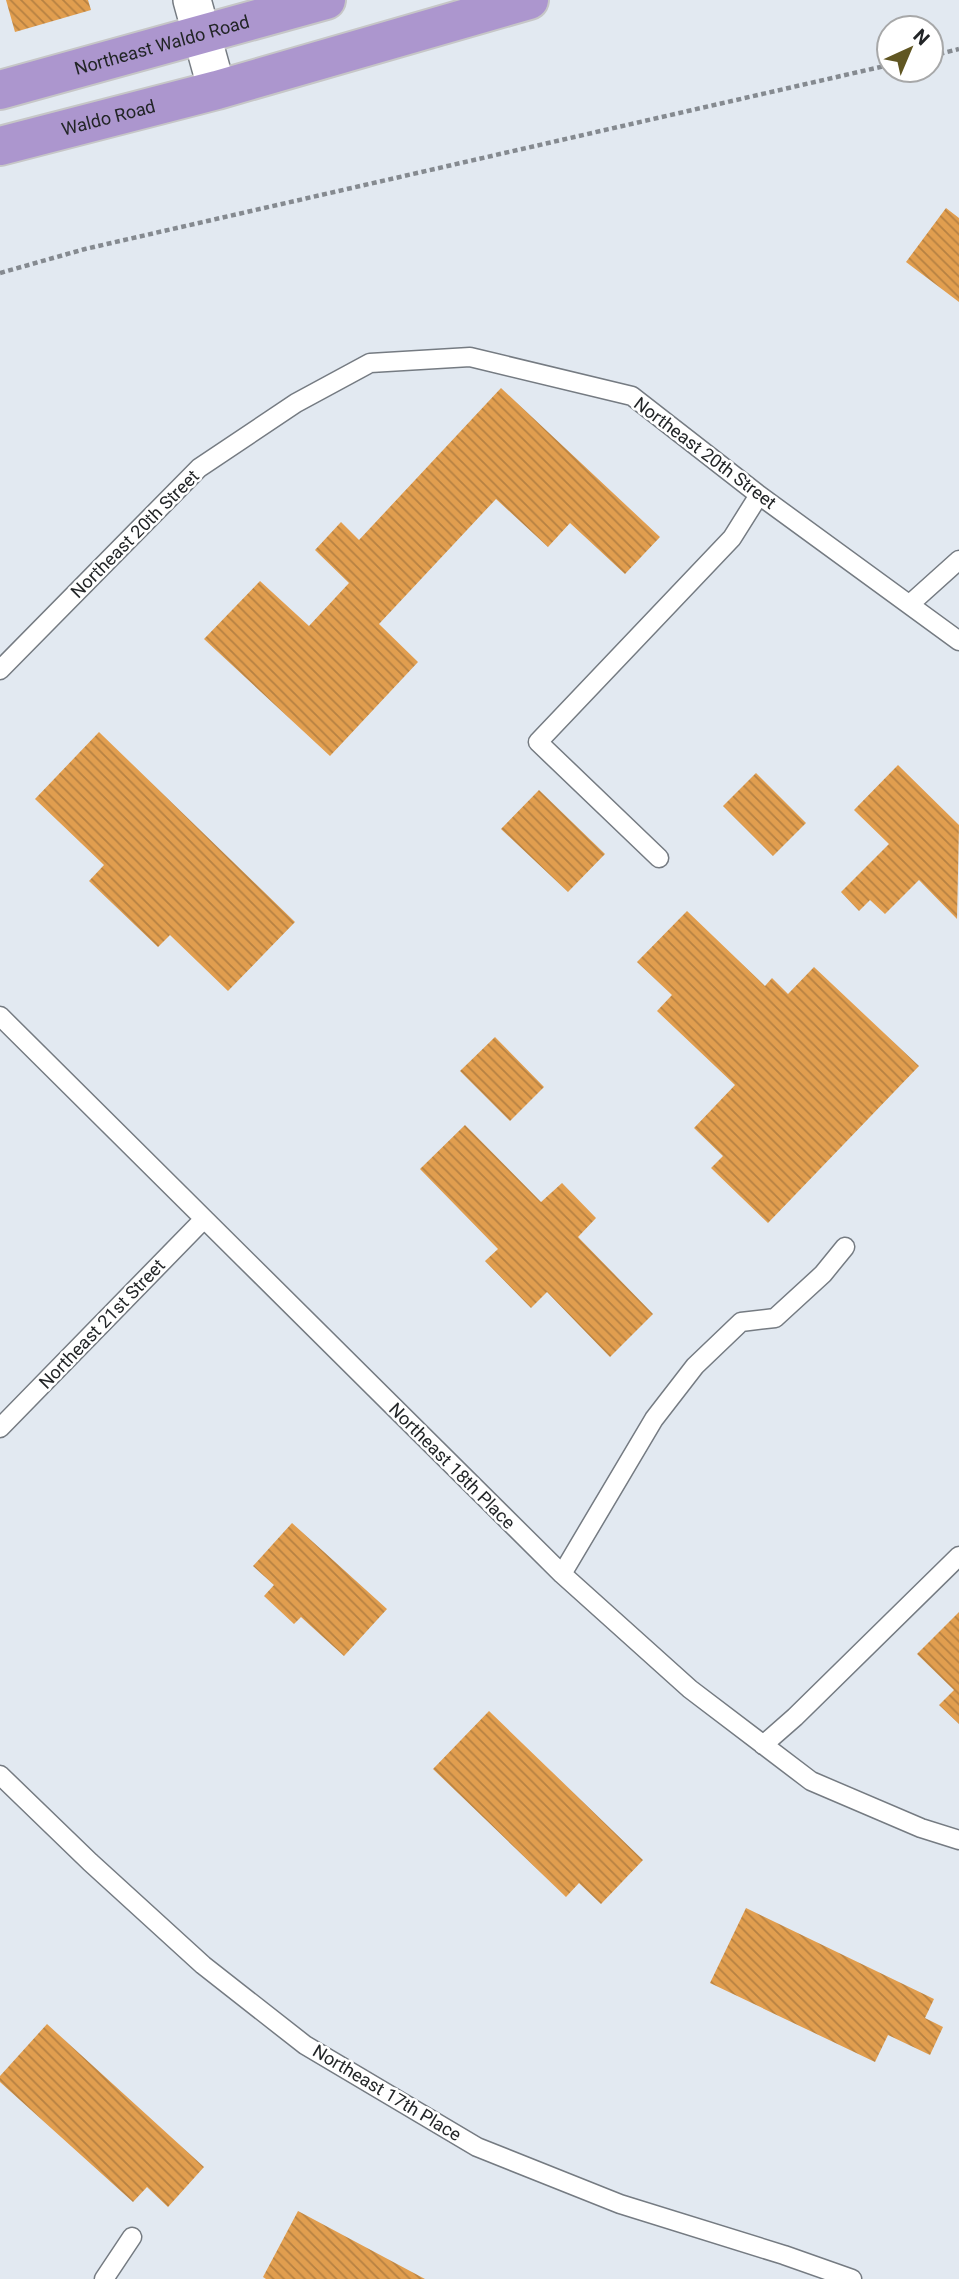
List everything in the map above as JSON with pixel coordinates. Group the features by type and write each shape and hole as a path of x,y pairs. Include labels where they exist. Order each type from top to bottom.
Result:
{"highway":[{"name":"Northeast Waldo Road","path":"0,90 197,18 326,0"},
{"path":"217,90 529,0"},
{"name":"Waldo Road","path":"0,145 217,90"}],"street":[{"path":"197,18 217,90"}],"lane":[{"name":"Northeast 20th Street","path":"0,670 199,468 296,403 370,363 470,357 632,396 759,495 959,641"},
{"path":"659,858 538,741 732,538 759,495"},
{"path":"911,604 959,560"},
{"name":"Northeast 18th Place","path":"0,1016 562,1574 690,1689 811,1781 921,1828 959,1840"},
{"name":"Northeast 21st Street","path":"0,1428 203,1220"},
{"path":"562,1574 654,1419 695,1366 741,1322 775,1318 824,1274 845,1247"},
{"path":"763,1745 959,1556"},
{"name":"Northeast 17th Place","path":"0,1775 203,1965 305,2045 477,2147 620,2204 852,2279"},
{"path":"104,2279 132,2237"}],"path":[{"path":"0,273 85,249 875,68"}],"building":[{"path":"6,0 88,0 91,10 15,32"},
{"path":"946,208 959,218 959,302 906,262"},
{"path":"501,388 660,537 625,574 570,523 548,547 496,499 379,624 418,662 330,756 204,639 260,581 309,626 349,583 315,550 341,522 359,540"},
{"path":"99,732 295,922 228,991 170,935 158,947 89,881 104,865 35,799"},
{"path":"898,765 959,825 957,919 919,880 885,914 870,900 859,911 841,892 889,844 854,810"},
{"path":"756,773 806,823 773,856 723,806"},
{"path":"539,790 605,854 568,892 501,829"},
{"path":"687,911 765,986 772,978 788,994 814,967 919,1066 768,1223 711,1168 723,1156 694,1128 735,1085 657,1011 672,995 637,962"},
{"path":"495,1037 544,1087 510,1121 460,1071"},
{"path":"465,1125 541,1202 562,1183 596,1218 578,1237 653,1314 610,1357 547,1292 531,1308 485,1261 498,1249 420,1169"},
{"path":"292,1523 387,1609 344,1656 301,1617 294,1624 264,1596 274,1585 253,1566"},
{"path":"959,1612 959,1724 939,1705 954,1690 917,1654"},
{"path":"489,1711 643,1860 601,1904 579,1883 566,1897 433,1769"},
{"path":"746,1908 934,1999 925,2018 943,2027 930,2055 888,2035 875,2062 710,1983"},
{"path":"47,2024 204,2167 168,2207 147,2187 133,2202 0,2082 0,2076"},
{"path":"298,2211 425,2279 266,2279 263,2277"}]}
